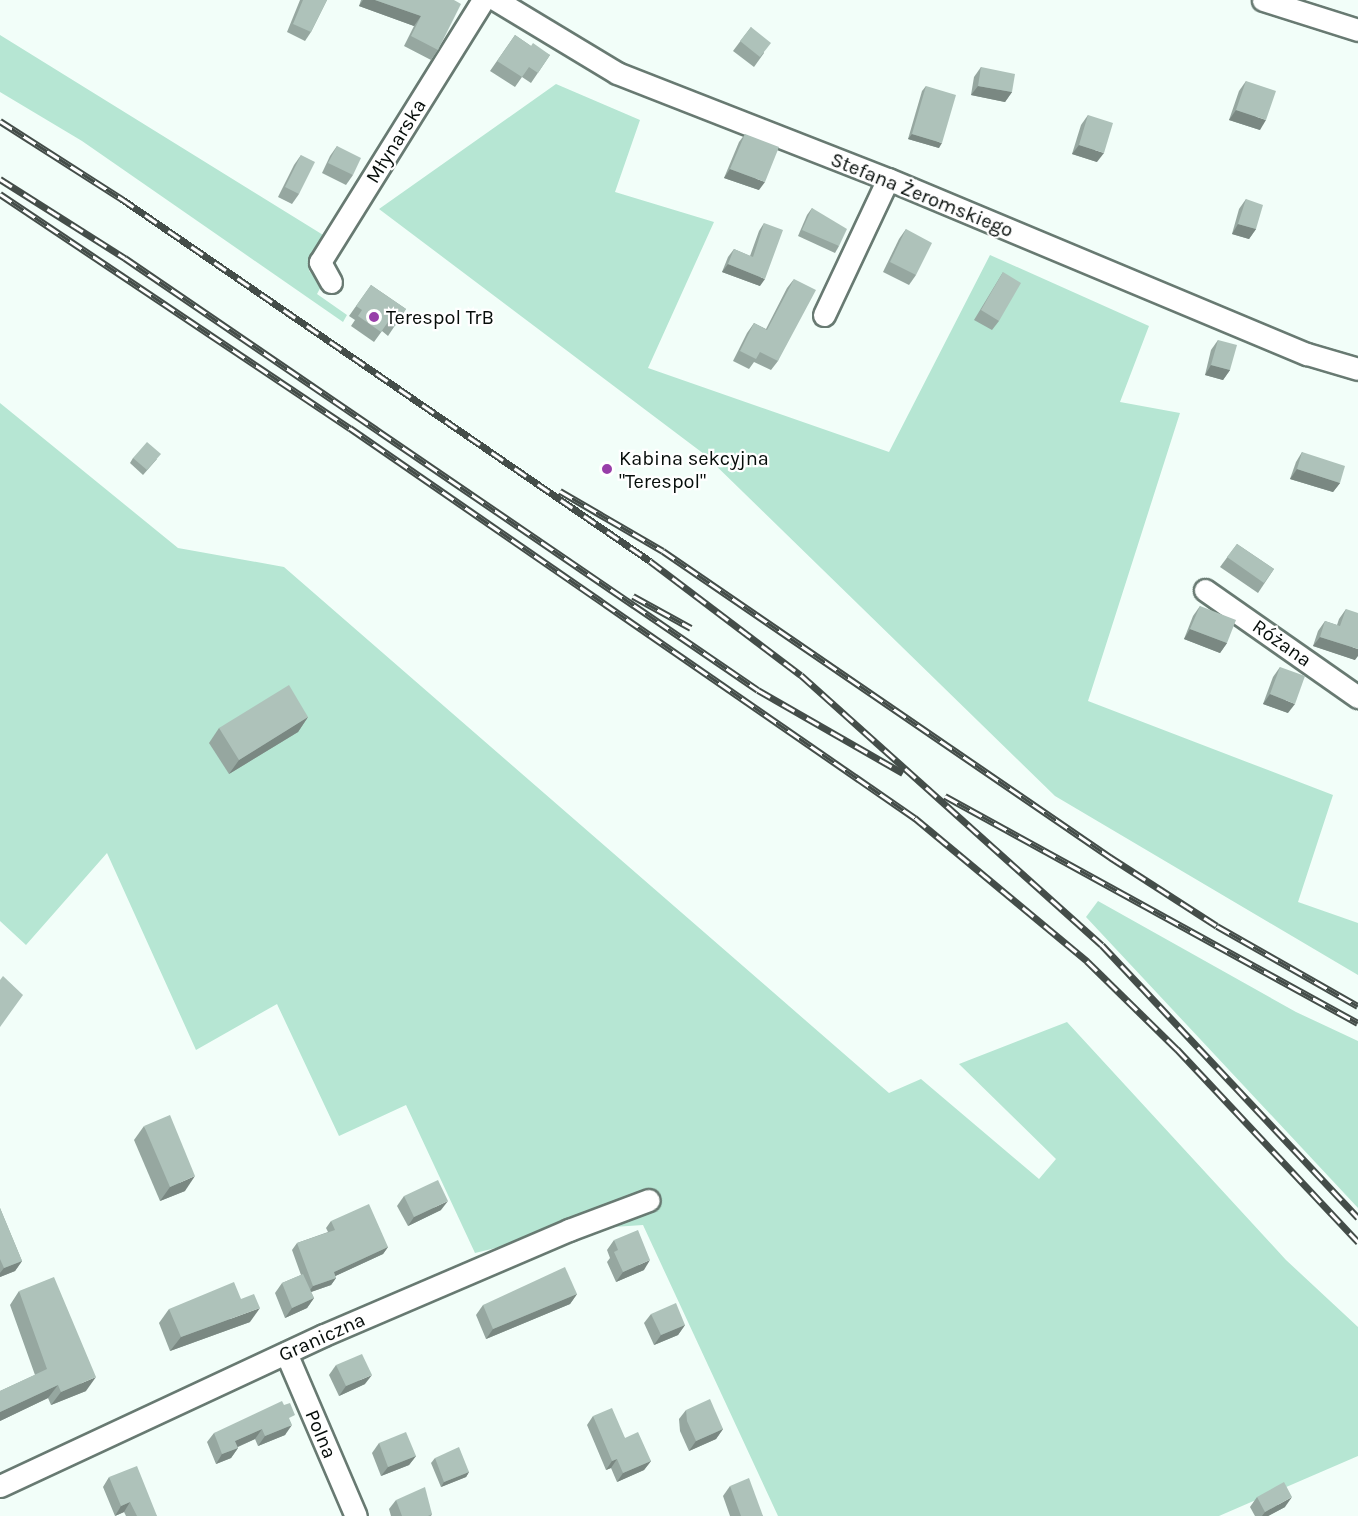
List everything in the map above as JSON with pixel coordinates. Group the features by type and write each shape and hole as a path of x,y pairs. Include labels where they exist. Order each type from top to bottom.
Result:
{"street":[{"name":"Młynarska","path":"331,282 320,262 483,0"},
{"name":"Stefana Żeromskiego","path":"496,0 616,73 888,179 1307,354 1358,369"},
{"path":"1263,0 1358,30"},
{"path":"824,315 888,179"},
{"name":"Różana","path":"1205,590 1358,697"},
{"name":"Graniczna","path":"0,1486 286,1353 568,1230 649,1200"},
{"name":"Polna","path":"286,1353 356,1516"}],"green space":[{"path":"0,35 328,238 309,271 324,281 317,294 347,315 343,322 82,141 0,92"},
{"path":"556,84 640,120 615,192 714,222 648,368 889,452 990,255 1149,326 1120,402 1180,413 1088,701 1333,795 1298,902 1358,923 1358,975 1055,796 704,454 379,209"},
{"path":"0,403 178,548 284,567 889,1093 921,1079 1039,1179 1056,1159 959,1064 1067,1022 1286,1260 1358,1327 1358,1456 1219,1516 778,1516 643,1225 569,1230 475,1253 406,1105 339,1136 277,1004 196,1050 107,853 26,945 0,921"},
{"path":"1098,901 1296,1012 1358,1041 1358,1208 1086,917"}],"building":[{"path":"303,0 327,0 311,32 293,24"},
{"path":"375,0 454,0 461,4 438,50 411,36 421,16"},
{"path":"751,27 771,43 760,57 740,41"},
{"path":"515,35 531,46 533,43 550,55 538,73 529,67 522,77 497,61"},
{"path":"981,67 1015,74 1012,92 978,86"},
{"path":"1246,81 1276,91 1266,120 1236,110"},
{"path":"926,86 956,95 942,143 912,134"},
{"path":"1088,115 1113,123 1104,153 1079,145"},
{"path":"745,134 779,147 765,182 730,169"},
{"path":"337,146 361,158 353,175 328,163"},
{"path":"301,155 315,162 299,194 285,187"},
{"path":"1246,199 1263,205 1256,229 1238,224"},
{"path":"812,208 847,229 839,246 802,230"},
{"path":"764,223 783,230 765,279 728,264 734,249 753,257"},
{"path":"906,229 932,243 916,275 890,262"},
{"path":"1003,272 1021,283 999,321 981,310"},
{"path":"794,279 816,290 778,361 760,352 756,359 740,351 754,323 767,330"},
{"path":"371,285 406,309 395,326 388,322 381,332 358,316 362,310 356,306"},
{"path":"1218,340 1237,345 1230,370 1211,365"},
{"path":"147,442 161,454 147,470 133,458"},
{"path":"1302,452 1345,466 1340,483 1297,469"},
{"path":"1237,544 1274,569 1264,583 1227,557"},
{"path":"1200,606 1236,620 1227,643 1190,629"},
{"path":"1346,609 1358,613 1358,649 1320,637 1325,621 1340,626"},
{"path":"1280,667 1305,676 1295,704 1270,694"},
{"path":"289,685 308,717 239,760 219,728"},
{"path":"3,976 23,995 0,1027 0,980"},
{"path":"170,1115 195,1176 170,1187 144,1126"},
{"path":"438,1180 448,1201 414,1217 404,1196"},
{"path":"369,1204 388,1247 334,1272 336,1278 313,1286 297,1243 335,1230 331,1221"},
{"path":"0,1208 22,1261 4,1268 0,1259"},
{"path":"638,1230 650,1260 623,1272 614,1252 618,1250 614,1240"},
{"path":"565,1267 577,1294 493,1329 483,1305"},
{"path":"303,1274 314,1298 292,1308 282,1283"},
{"path":"54,1277 96,1377 61,1392 58,1385 0,1412 0,1391 47,1369 19,1291"},
{"path":"234,1282 241,1299 254,1294 260,1308 181,1337 169,1309"},
{"path":"676,1303 685,1325 661,1335 651,1314"},
{"path":"362,1354 372,1375 346,1386 336,1365"},
{"path":"710,1399 723,1429 696,1441 687,1421 686,1410"},
{"path":"282,1401 284,1405 290,1403 295,1415 289,1418 292,1425 265,1436 262,1429 235,1441 238,1448 222,1454 214,1433"},
{"path":"612,1408 625,1438 638,1432 651,1461 623,1473 617,1459 612,1461 593,1416"},
{"path":"406,1432 416,1456 388,1467 379,1443"},
{"path":"459,1447 469,1472 444,1482 435,1458"},
{"path":"137,1466 157,1516 137,1516 130,1502 121,1506 109,1477"},
{"path":"749,1478 763,1516 741,1516 730,1486"},
{"path":"1284,1482 1292,1497 1265,1512 1257,1497"},
{"path":"425,1487 432,1514 402,1516 396,1500"}],"railway":[{"path":"0,121 122,199 650,561 801,675 1102,945 1358,1218"},
{"path":"0,179 125,258 758,690 903,773"},
{"path":"0,194 350,428 915,818 1087,961 1177,1049 1358,1242"},
{"path":"560,491 663,551 1110,857 1217,926 1358,1006"},
{"path":"633,596 691,628"},
{"path":"945,796 1358,1023"}],"place":[{"name":"Terespol TrB","path":"374,317"},
{"name":"Kabina sekcyjna \"Terespol\"","path":"607,469"}]}
